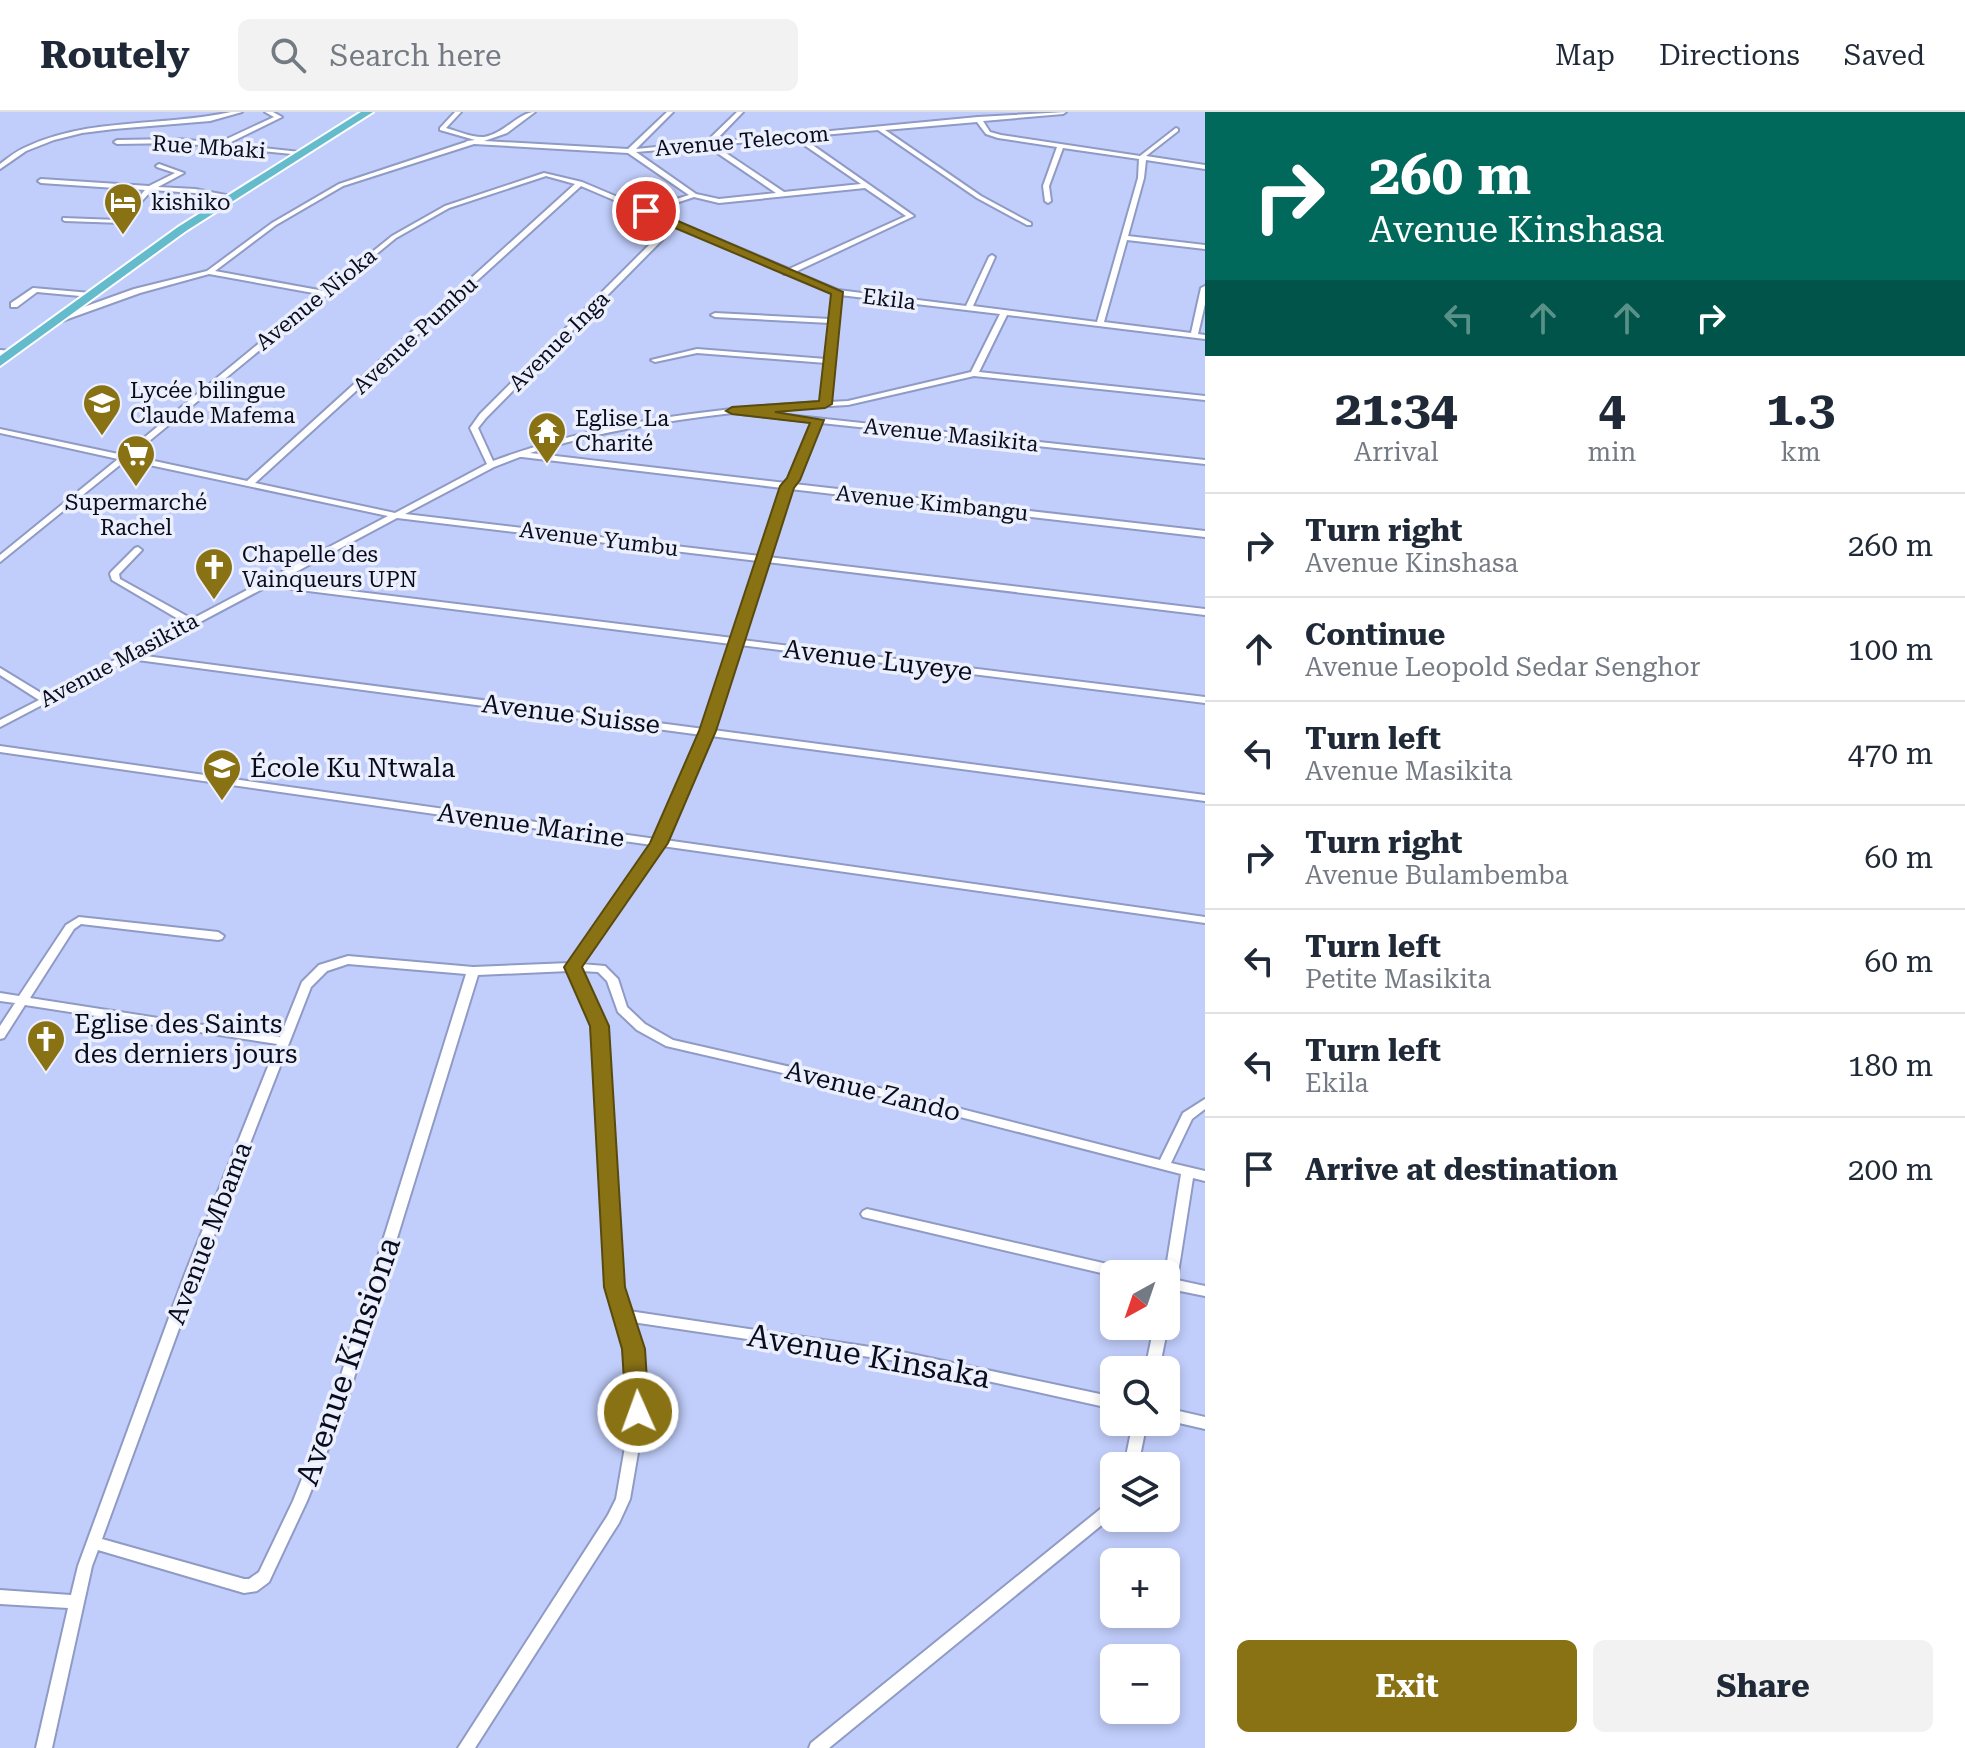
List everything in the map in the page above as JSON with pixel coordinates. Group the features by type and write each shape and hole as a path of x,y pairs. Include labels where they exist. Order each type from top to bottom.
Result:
{"highway":[{"path":"0,362 6,352 59,319 233,197 368,112"}],"street":[{"path":"0,167 22,149 64,134 155,126 239,112"},
{"path":"217,146 279,117 268,112"},
{"path":"458,112 442,129 480,139"},
{"path":"59,319 137,291 209,272 286,216 341,185 505,132 532,112"},
{"path":"670,112 630,151 694,195 719,201 864,186"},
{"path":"740,112 708,144 782,194"},
{"name":"Avenue Telecom","path":"469,142 630,151 1063,112"},
{"path":"978,119 994,136 1205,167"},
{"path":"880,129 979,197 1029,224"},
{"path":"1100,324 1125,238 1143,158 1150,147 1176,130"},
{"path":"505,132 508,144"},
{"path":"786,273 911,216 795,136"},
{"name":"Rue Mbaki","path":"117,142 178,141 300,154"},
{"path":"1048,201 1046,186 1060,147"},
{"path":"65,219 120,222 150,188 181,173 159,166"},
{"name":"Ekila","path":"546,174 580,183 786,273 837,292 1205,337"},
{"name":"Avenue Nioka","path":"0,559 394,237 428,217 546,174"},
{"path":"41,181 233,197"},
{"name":"Avenue Pumbu","path":"249,484 580,183"},
{"path":"646,211 694,195"},
{"name":"Avenue Inga","path":"491,465 475,437 474,428 483,416 673,225"},
{"path":"1125,238 1205,247"},
{"path":"969,308 992,257"},
{"path":"209,272 323,293"},
{"path":"1194,336 1205,288"},
{"path":"14,305 31,291 40,289 91,295"},
{"path":"825,404 837,292"},
{"path":"974,374 1004,313"},
{"path":"715,315 834,321"},
{"path":"655,360 697,351 829,361"},
{"path":"732,411 883,396 974,374 1205,398"},
{"name":"Avenue Masikita","path":"0,724 491,465 516,454 670,417 732,411 1205,462"},
{"path":"466,1748 614,1519 623,1499 638,1412 634,1349 615,1287 600,1026 573,967 659,843 708,731 734,642 787,486 794,480 818,420"},
{"name":"Avenue Yumbu","path":"0,431 394,515 1205,612"},
{"name":"Avenue Kimbangu","path":"516,454 1205,534"},
{"path":"138,550 114,574 116,580 190,622"},
{"name":"Avenue Luyeye","path":"266,583 1205,700"},
{"name":"Avenue Suisse","path":"126,656 1205,798"},
{"path":"0,671 44,699"},
{"name":"Avenue Marine","path":"0,749 1205,920"},
{"path":"0,1035 70,927 79,920 218,936"},
{"name":"Avenue Mbama","path":"44,1748 95,1543 192,1274 306,985 333,963 348,960 473,971 573,967"},
{"name":"Avenue Zando","path":"573,967 608,973 622,1009 641,1027 670,1043 852,1085 1205,1176"},
{"name":"Avenue Kinsiona","path":"95,1543 244,1586 252,1586 264,1577 300,1501 339,1404 473,971"},
{"path":"0,997 282,1041"},
{"path":"1163,1166 1187,1116 1205,1103"},
{"path":"1172,1260 1188,1172"},
{"path":"867,1214 1100,1267"},
{"path":"1180,1286 1205,1291"},
{"name":"Avenue Kinsaka","path":"623,1315 897,1356 1100,1400"},
{"path":"1180,1417 1205,1423"},
{"path":"817,1748 1100,1517"},
{"path":"0,1597 78,1602"}],"place":[{"name":"kishiko","path":"123,236"},
{"name":"Lycée bilingue Claude Mafema","path":"102,437"},
{"name":"Eglise La Charité","path":"547,465"},
{"name":"Supermarché Rachel","path":"136,488"},
{"name":"Chapelle des Vainqueurs UPN","path":"214,601"},
{"name":"École Ku Ntwala","path":"222,802"},
{"name":"Eglise des Saints des derniers jours","path":"46,1073"}],"route":[{"path":"638,1412 634,1349 615,1287 600,1026 573,967 659,843 708,731 734,642 787,486 794,480 818,420 732,411 825,404 837,292 786,273 646,211"}]}
